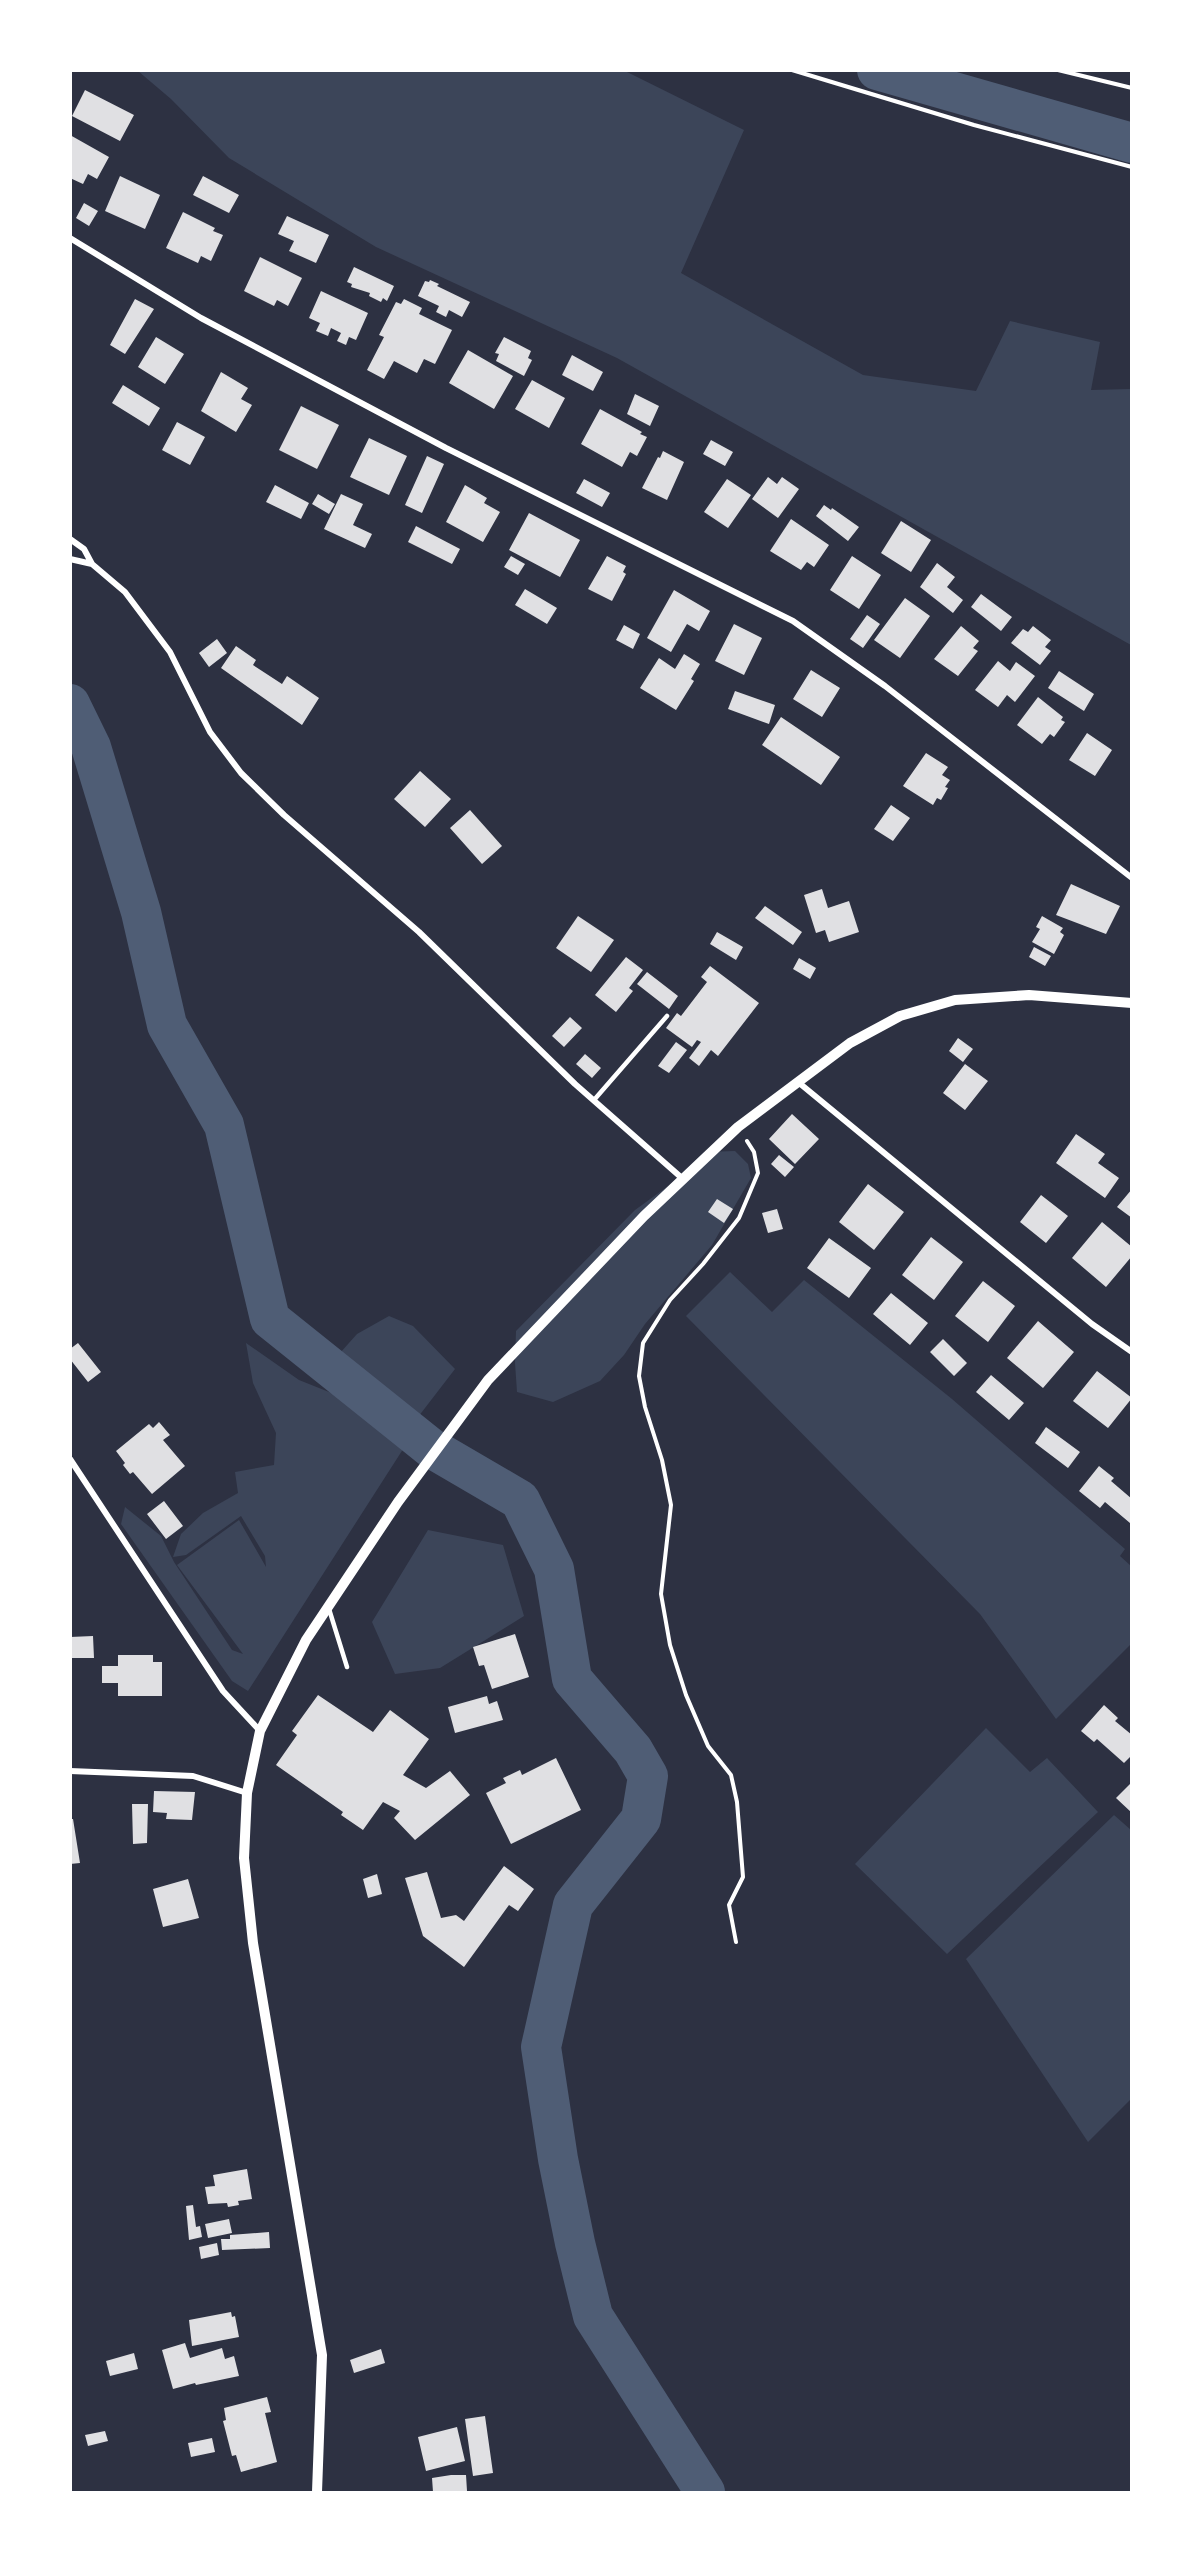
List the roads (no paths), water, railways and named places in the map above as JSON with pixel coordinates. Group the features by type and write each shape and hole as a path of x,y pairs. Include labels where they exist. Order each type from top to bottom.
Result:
{"street":[{"path":"70,237 201,318 415,432 793,621 885,686 1131,878"},
{"path":"70,539 84,549 92,564 125,592 170,652 210,732 241,773 284,815 419,932 594,1100 683,1179"},
{"path":"70,559 92,564"},
{"path":"317,2493 321,2355 253,1943 244,1858 247,1793 260,1731 306,1640 398,1502 488,1380 644,1216 738,1127 850,1043 900,1016 955,1000 1029,995 1131,1003"},
{"path":"798,1082 1092,1324 1131,1353"},
{"path":"70,1459 223,1691 260,1731"},
{"path":"70,1771 193,1776 247,1793"}],"lane":[{"path":"594,1100 667,1016"},
{"path":"328,1607 347,1667"}],"waterway":[{"path":"877,70 1132,143"},
{"path":"70,704 91,747 141,912 167,1025 224,1125 270,1319 431,1448 520,1500 554,1569 572,1679 633,1750 648,1776 641,1819 573,1905 541,2047 558,2159 593,2316 705,2492"}]}
